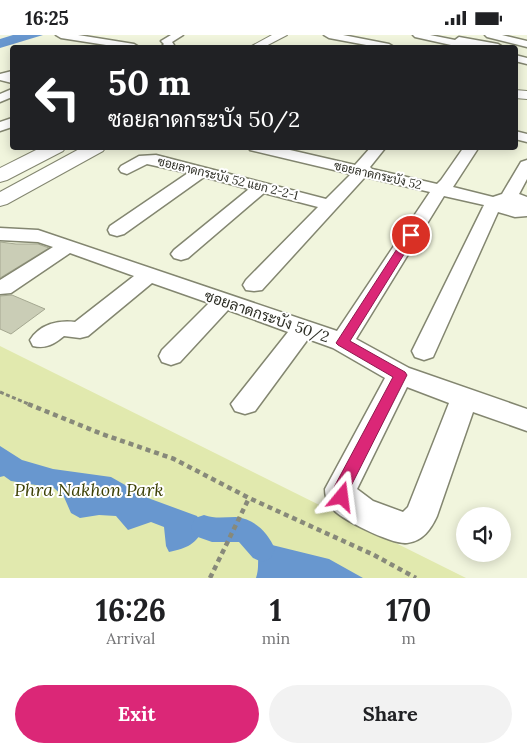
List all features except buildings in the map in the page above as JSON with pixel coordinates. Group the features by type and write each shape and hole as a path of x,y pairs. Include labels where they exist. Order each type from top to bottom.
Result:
{"main road":[{"path":"264,45 286,39"},
{"path":"268,45 286,39"},
{"path":"275,45 286,39"},
{"path":"0,176 51,150"},
{"path":"0,181 60,150"},
{"path":"0,190 75,150"},
{"path":"0,200 92,150"}],"street":[{"path":"61,35 80,36 123,45"},
{"path":"112,43 132,35"},
{"path":"169,45 166,41 178,35"},
{"path":"329,35 345,36 380,45"},
{"path":"418,35 483,45"},
{"path":"440,35 465,45"},
{"path":"490,35 508,45"},
{"path":"508,35 527,39"},
{"path":"328,45 345,36"},
{"path":"359,40 355,43 363,45"},
{"path":"6,89 3,77 10,75"},
{"name":"ซอยลาดกระบัง 52","path":"270,150 362,169"},
{"name":"ซอยลาดกระบัง 52","path":"286,150 442,188 501,201 520,200 527,204"},
{"path":"254,285 331,205 377,150"},
{"path":"342,343 442,188 470,150"},
{"name":"ซอยลาดกระบัง 52 แยก 2-2-1","path":"127,169 141,161 151,159 331,205"},
{"path":"424,351 501,201 527,165"},
{"path":"117,230 202,171"},
{"path":"181,254 260,187"},
{"name":"ซอยลาดกระบัง 52","path":"501,201 516,212 527,210"},
{"name":"ซอยลาดกระบัง 50/2","path":"0,234 9,237 40,236 303,329 342,343 400,375 527,421"},
{"path":"3,288 68,246"},
{"path":"42,340 60,328 80,330 148,275"},
{"path":"171,356 224,301"},
{"path":"246,404 303,329"},
{"path":"400,375 341,489 342,497 348,503 394,526 407,529 421,517 464,398"}],"path":[{"path":"0,391 102,434 174,459 249,498 374,555 416,578"},
{"path":"210,578 249,498"}],"green space":[{"name":"Phra Nakhon Park","path":"0,346 466,578 0,578"}],"water":[{"path":"13,35 43,35 0,48 0,39"},
{"path":"0,446 22,460 53,469 111,477 148,498 197,516 204,527 198,538 190,545 169,552 166,546 164,527 151,522 128,530 116,516 99,515 80,518 71,513 64,497 54,488 11,481 4,476 0,477"},
{"path":"272,545 329,559 363,578 256,578 259,555"}],"waterway":[{"path":"204,527 212,530 240,530 254,539 262,549"}],"route":[{"path":"342,497 341,489 400,375 342,343 411,235"}]}
